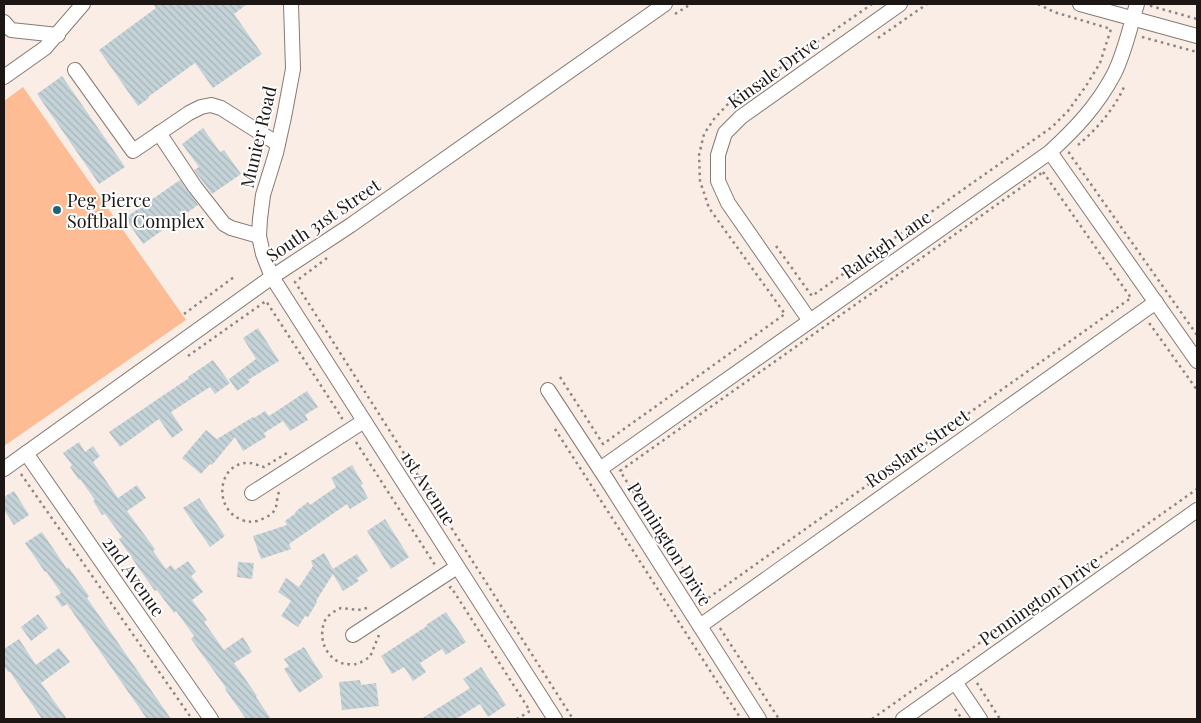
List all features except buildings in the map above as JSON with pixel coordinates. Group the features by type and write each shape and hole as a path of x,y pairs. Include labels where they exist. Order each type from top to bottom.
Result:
{"street":[{"path":"4,77 45,48 83,4"},
{"name":"Munier Road","path":"272,277 263,254 259,236 263,195 278,144 293,69 291,4"},
{"name":"South 31st Street","path":"9,473 26,454 272,277 351,225 665,4"},
{"name":"Kinsale Drive","path":"810,321 728,203 718,181 718,154 725,133 741,117 900,4"},
{"path":"1080,4 1197,36"},
{"name":"Raleigh Lane","path":"600,469 1050,152 1074,130 1097,102 1114,73 1126,43 1137,4"},
{"path":"4,22 11,30 58,35"},
{"path":"75,70 133,151 189,113 201,107 211,105 221,108 278,144"},
{"path":"159,133 195,187 224,224 231,228 259,236"},
{"path":"1050,152 1197,361"},
{"name":"1st Avenue","path":"272,277 552,718"},
{"name":"Rosslare Street","path":"700,626 1156,302"},
{"name":"Pennington Drive","path":"548,390 759,719"},
{"path":"252,493 364,421"},
{"name":"2nd Avenue","path":"26,454 211,719"},
{"name":"Pennington Drive","path":"902,719 1197,510"},
{"path":"352,635 457,567"},
{"path":"955,682 980,719"}],"path":[{"path":"675,14 691,4"},
{"path":"560,377 602,444 785,314 709,208 700,180 699,155 704,134 714,118 727,105 872,4"},
{"path":"878,38 926,4"},
{"path":"1151,4 1151,6 1197,19"},
{"path":"773,241 812,296 1052,127 1068,111 1100,63 1111,29"},
{"path":"1142,37 1197,52"},
{"path":"1124,87 1117,102 1100,123 1085,140 1069,153 1197,335"},
{"path":"1043,172 1131,298 704,601 620,471 1043,172"},
{"path":"327,258 295,282 573,719"},
{"path":"184,314 234,277"},
{"path":"187,357 266,301 342,418 334,423"},
{"path":"1142,330 1150,324 1197,390"},
{"path":"555,429 741,719"},
{"path":"356,441 435,564 428,570"},
{"path":"280,489 273,512 256,521 249,522 234,517 223,502 222,484 226,475 233,468 248,462 264,467 287,452"},
{"path":"9,473 21,473 192,719"},
{"path":"872,719 1197,488"},
{"path":"443,592 450,588 530,711 517,719"},
{"path":"374,604 366,609 358,610 341,608 328,617 324,623 322,639 324,648 334,659 341,663 356,664 370,657 382,630"},
{"path":"720,628 779,719"},
{"path":"983,678 976,684 1000,719"}],"shaded area":[{"name":"Peg Pierce Softball Complex","path":"23,87 186,320 4,446 4,101"}],"place":[{"name":"Peg Pierce Softball Complex","path":"57,210"}]}
